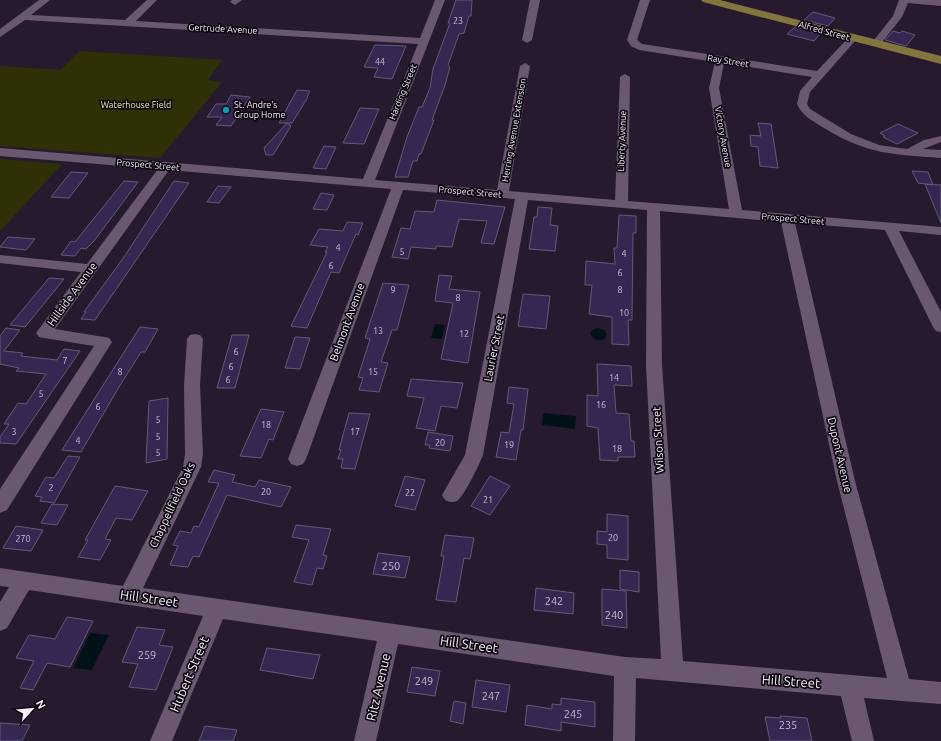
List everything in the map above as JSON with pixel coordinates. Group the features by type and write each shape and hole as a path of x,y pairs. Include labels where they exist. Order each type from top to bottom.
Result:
{"main road":[{"name":"Alfred Street","path":"707,0 941,60"}],"street":[{"path":"0,34 45,0"},
{"path":"128,23 152,0"},
{"name":"Harding Street","path":"367,183 440,0"},
{"path":"527,40 535,0"},
{"name":"Ray Street","path":"645,0 632,40 634,44 642,48 820,75"},
{"path":"876,44 898,14 904,0 941,3"},
{"name":"Gertrude Avenue","path":"23,17 423,42"},
{"path":"853,38 803,96 802,104 807,113 852,139 868,146 886,150 941,154"},
{"name":"Victory Avenue","path":"720,60 714,88 736,214"},
{"name":"Herring Avenue Extension","path":"502,194 525,66"},
{"name":"Liberty Avenue","path":"620,204 625,77"},
{"path":"911,151 928,142 941,139"},
{"name":"Prospect Street","path":"0,152 941,231"},
{"name":"Hillside Avenue","path":"0,505 104,342 44,333 166,166"},
{"name":"Belmont Avenue","path":"297,459 398,186"},
{"name":"Laurier Street","path":"451,495 468,469 474,455 522,196"},
{"name":"Wilson Street","path":"653,207 656,412 673,672"},
{"name":"Dupont Avenue","path":"787,218 846,481 901,689"},
{"path":"890,227 941,327"},
{"path":"0,259 91,269"},
{"name":"Chappellfield Oaks","path":"130,595 192,467 194,454 192,385 195,339"},
{"name":"Hill Street","path":"0,577 625,667 941,692"},
{"path":"0,621 24,580"},
{"name":"Hubert Street","path":"161,741 217,608"},
{"name":"Ritz Avenue","path":"365,741 390,632"},
{"path":"624,741 625,667"},
{"path":"850,686 863,741"}],"green space":[{"name":"Waterhouse Field","path":"80,51 222,60 208,80 222,82 160,158 0,146 0,66 60,70"},
{"path":"0,159 62,164 0,231"}],"shaded area":[{"path":"435,324 445,325 442,339 431,338"},
{"path":"598,328 604,330 607,334 605,339 596,340 590,334 592,330"},
{"path":"543,413 576,416 575,429 542,425"},
{"path":"90,633 109,635 92,670 73,668"}],"building":[{"path":"456,0 472,0 471,16 469,16 464,33 459,34 448,65 450,67 445,85 432,120 434,120 421,154 419,154 417,161 413,161 408,177 395,177 407,137 419,107 422,107 430,88 433,69 450,23 448,23"},
{"path":"813,12 835,18 828,26 804,20"},
{"path":"795,27 820,34 814,41 787,34"},
{"path":"893,31 900,33 902,31 915,35 906,46 885,40"},
{"path":"375,45 406,46 392,79 374,77 378,68 364,67"},
{"path":"297,90 310,91 292,123 279,123"},
{"name":"St. Andre's Group Home","path":"231,95 250,97 231,126 216,125 222,117 207,117 216,104 226,104"},
{"path":"360,108 379,109 364,144 343,143"},
{"path":"287,123 291,126 273,155 266,155 264,148"},
{"path":"758,123 771,124 778,168 760,166 758,147 751,146 750,135 761,136"},
{"path":"898,124 918,133 897,144 883,137 885,136 880,133"},
{"path":"324,146 336,147 326,169 313,168"},
{"path":"912,171 928,172 933,185 918,183"},
{"path":"71,172 88,173 69,198 51,197"},
{"path":"124,181 138,182 94,241 86,249 81,248 75,256 61,255 71,241 75,242"},
{"path":"174,181 189,183 95,320 81,319 86,312 84,312 124,257"},
{"path":"925,184 941,185 941,223"},
{"path":"218,186 231,187 219,203 207,202"},
{"path":"321,193 334,195 327,210 313,209"},
{"path":"437,200 505,207 494,244 481,243 487,221 459,219 452,247 436,246 436,249 411,247 408,259 392,257 401,228 410,229 415,211 434,212"},
{"path":"538,207 552,208 550,225 558,226 555,251 529,249 534,217 537,217"},
{"path":"619,215 636,216 636,233 633,233 632,320 628,320 629,345 612,344 612,317 589,314 592,285 585,285 586,261 615,264 614,248 617,248"},
{"path":"347,222 363,223 358,235 356,234 339,273 331,272 307,328 291,326 327,252 325,252 328,247 310,245 319,229 343,231"},
{"path":"8,237 35,239 26,250 0,247"},
{"path":"439,275 452,276 449,289 480,292 468,363 441,359 453,303 435,301"},
{"path":"49,278 64,279 25,327 10,325"},
{"path":"383,283 409,285 397,330 392,330 381,362 388,363 379,392 359,390 363,378 358,377 370,339 365,338"},
{"path":"523,294 550,296 546,329 518,326"},
{"path":"140,327 158,329 145,352 141,352 119,387 81,452 62,450"},
{"path":"6,328 20,330 4,351 23,353 21,356 57,360 64,349 80,351 16,444 0,443 0,437 9,424 4,424 18,403 26,404 46,374 16,371 19,368 0,364 0,336"},
{"path":"232,335 249,335 235,388 217,388"},
{"path":"295,337 310,338 300,369 285,368"},
{"path":"597,364 631,366 632,386 614,385 616,413 629,414 631,441 634,441 635,457 618,457 618,461 600,460 598,428 587,426 587,395 598,396"},
{"path":"411,379 463,383 457,408 441,406 435,431 416,428 424,398 407,396"},
{"path":"509,387 528,389 523,430 521,430 516,460 496,457 501,432 509,433 514,404 507,403"},
{"path":"168,398 167,459 146,463 149,401"},
{"path":"261,409 284,412 273,440 269,439 261,458 240,456"},
{"path":"349,413 370,414 355,469 341,468 343,459 338,459"},
{"path":"428,432 453,436 450,451 429,448 430,445 425,445"},
{"path":"68,456 80,457 54,503 40,501 42,497 35,496 46,477 54,478"},
{"path":"214,470 235,475 232,482 255,487 259,480 291,487 281,507 227,495 199,557 193,556 188,567 170,565 178,546 173,545 180,531 191,533 194,526 199,527 219,483 208,482"},
{"path":"405,476 425,480 415,510 395,506"},
{"path":"490,476 510,486 490,515 471,506"},
{"path":"115,486 148,491 132,520 116,518 105,539 111,540 100,560 78,557 88,540 85,540"},
{"path":"52,504 68,505 57,525 41,523"},
{"path":"607,514 628,516 628,560 607,558 607,545 597,544 597,531 607,532"},
{"path":"296,525 331,529 323,555 327,556 323,569 317,568 312,585 294,582 309,540 292,537"},
{"path":"16,526 43,530 31,551 3,548"},
{"path":"445,535 474,538 470,559 464,558 456,602 436,600 444,556 441,556"},
{"path":"378,553 410,557 405,578 373,574"},
{"path":"620,570 639,572 639,592 620,589"},
{"path":"536,588 574,593 573,614 534,610"},
{"path":"602,589 626,591 627,628 602,625"},
{"path":"67,617 93,621 70,667 47,663 33,690 20,688 34,661 16,658 29,635 55,639"},
{"path":"137,627 165,630 159,645 173,647 156,690 129,687 138,664 122,662"},
{"path":"267,648 320,655 313,679 260,670"},
{"path":"412,667 440,671 435,696 407,692"},
{"path":"476,680 510,685 506,712 472,707"},
{"path":"561,698 595,702 595,727 561,722 561,731 525,725 527,705 552,709 552,704 561,705"},
{"path":"454,701 466,703 463,724 450,721"},
{"path":"780,716 807,718 812,741 770,741 765,717 781,718"},
{"path":"0,723 30,725 22,741 0,741"},
{"path":"205,726 237,730 233,741 199,741"}],"place":[{"name":"St. Andre's Group Home","path":"226,110"}]}
